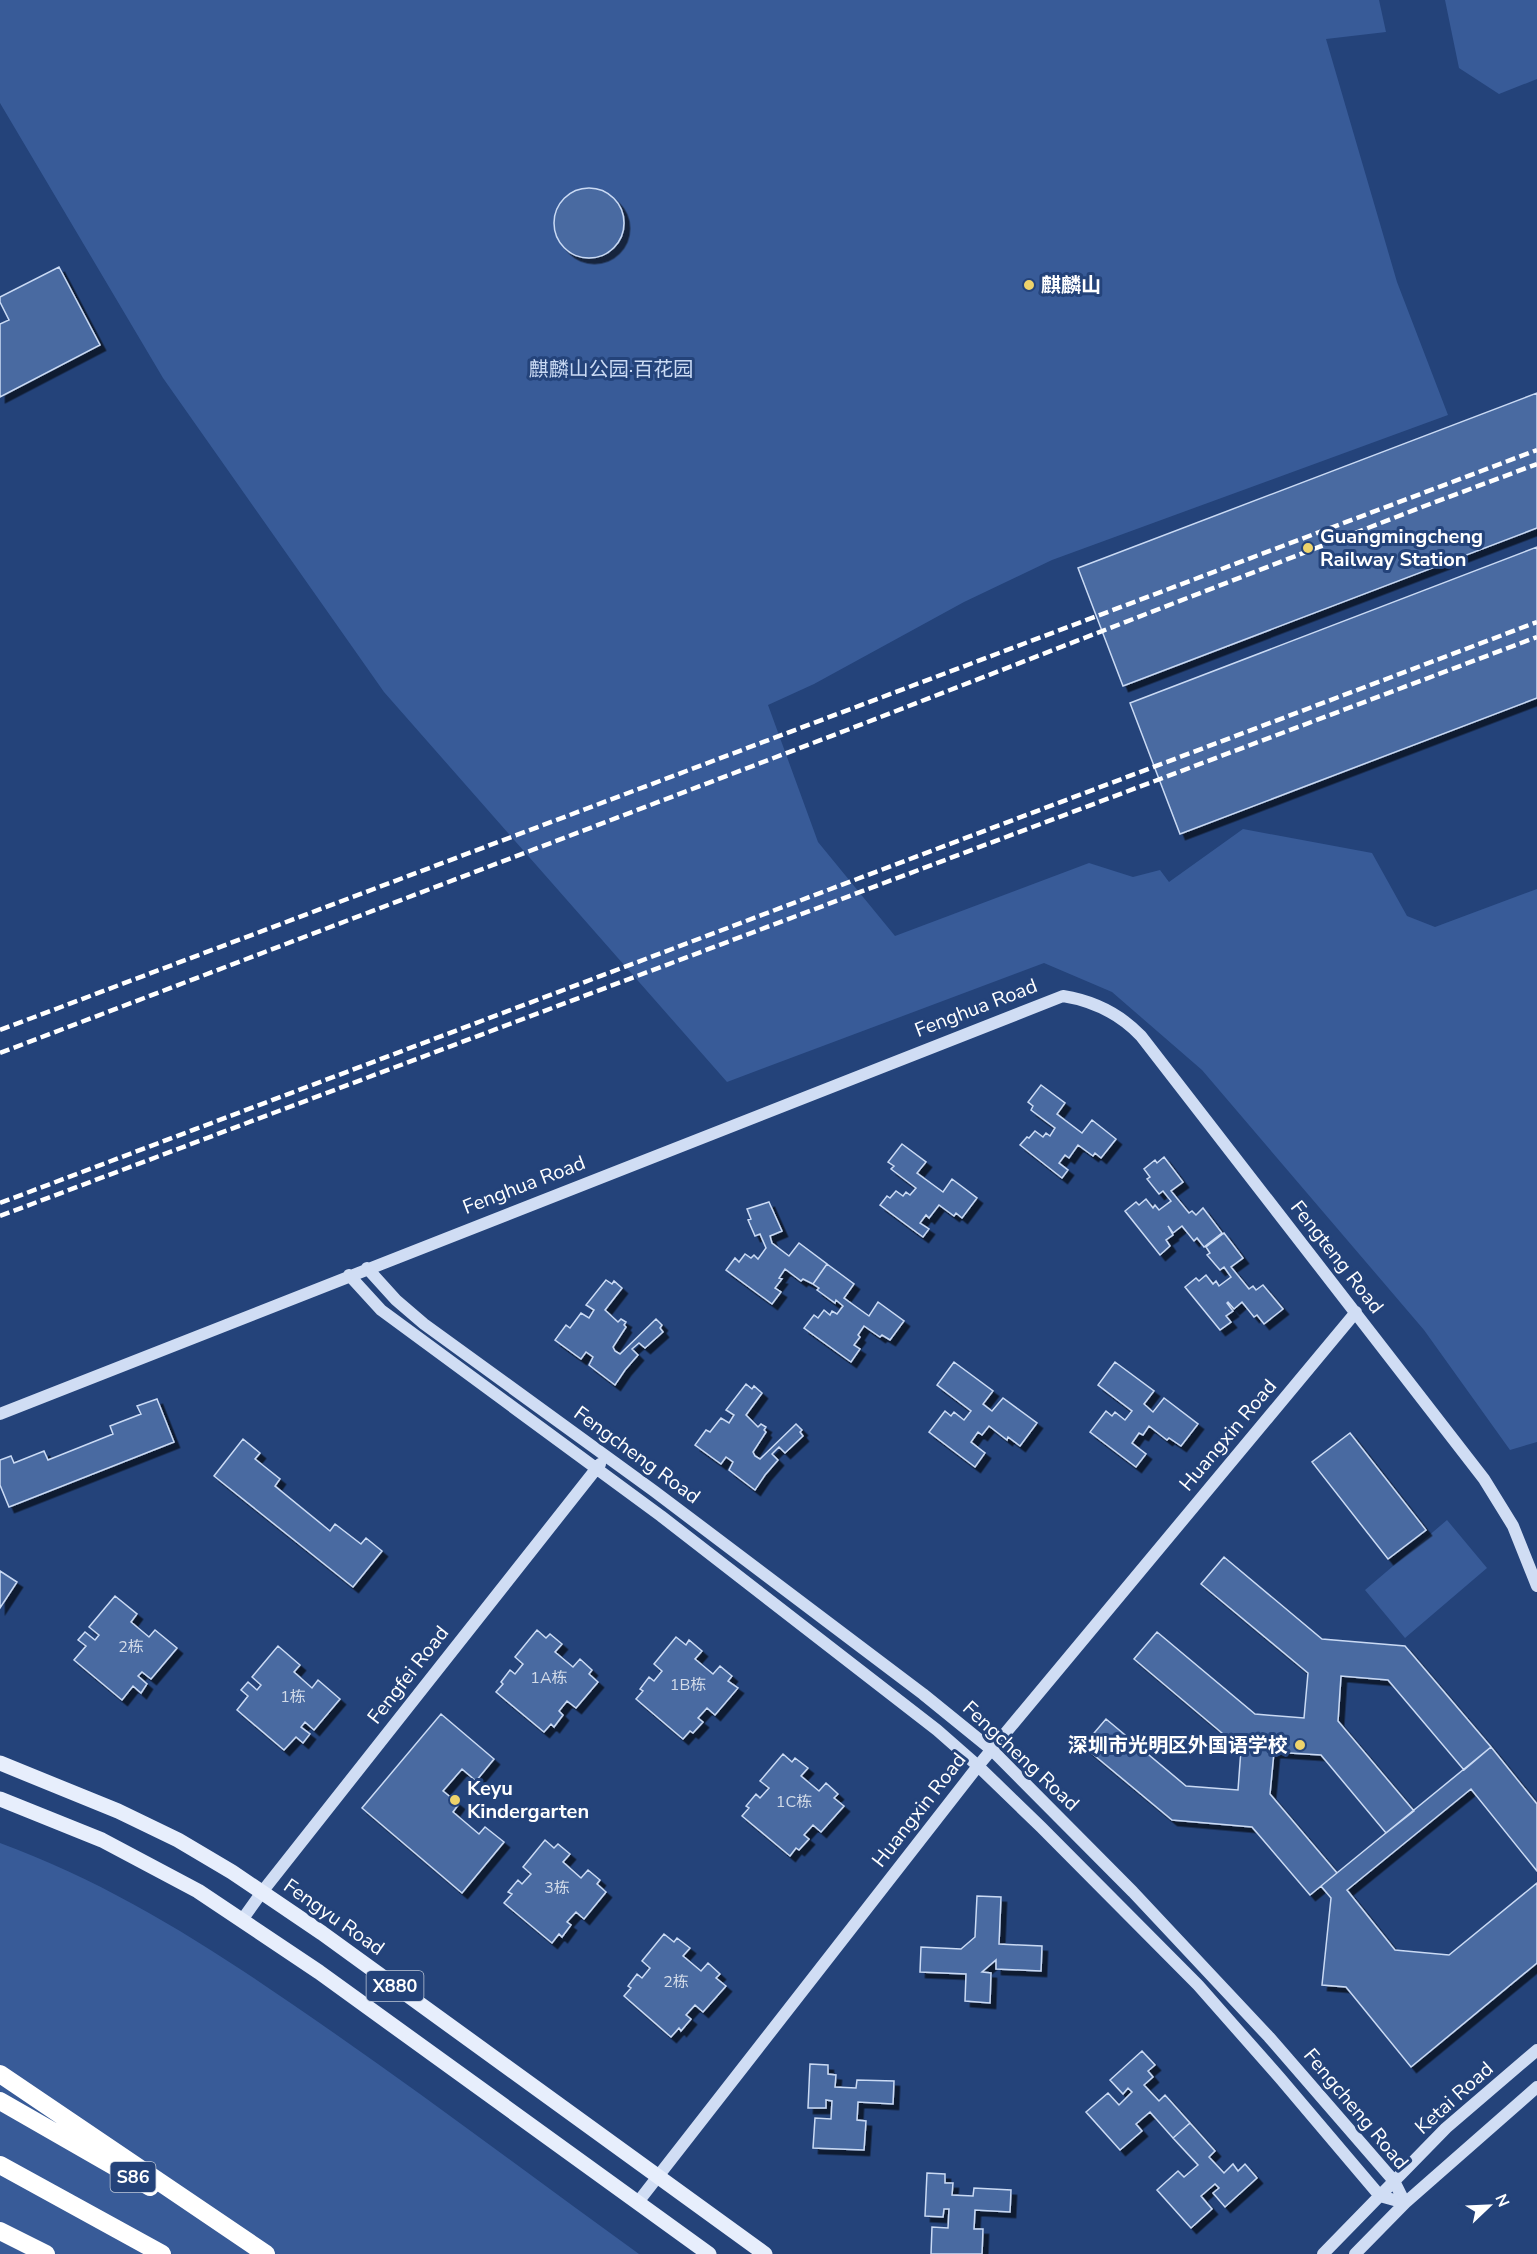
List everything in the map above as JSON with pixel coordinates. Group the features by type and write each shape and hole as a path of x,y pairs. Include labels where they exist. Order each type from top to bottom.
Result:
{"highway":[{"path":"0,2074 266,2254"},
{"name":"S86","path":"0,2101 266,2254"},
{"path":"0,2165 162,2254"},
{"path":"0,2231 46,2254"}],"main road":[{"name":"Fengyu Road","path":"0,1763 118,1811 178,1840 262,1892 765,2254"},
{"name":"X880","path":"0,1799 102,1840 190,1887 242,1920 329,1979 709,2254"}],"street":[{"name":"Fenghua Road","path":"0,1414 1063,996"},
{"name":"Fengteng Road","path":"1063,996 1078,998 1108,1009 1141,1036 1484,1479 1513,1526 1537,1586"},
{"name":"Fengcheng Road","path":"367,1268 396,1300 424,1324 607,1456 923,1694 992,1750 1133,1892 1269,2037 1394,2181 1405,2203"},
{"name":"Fengcheng Road","path":"349,1275 381,1310 756,1588 938,1730 978,1766 1198,1985 1281,2078 1380,2196 1405,2203"},
{"name":"Huangxin Road","path":"638,2202 978,1766 1356,1312"},
{"name":"Fengfei Road","path":"242,1920 607,1456"},
{"name":"Ketai Road","path":"1323,2254 1446,2128 1537,2050"},
{"path":"1355,2254 1405,2203 1537,2087"}],"green space":[{"name":"麒麟山公园·百花园","path":"0,0 1379,0 1386,32 1326,39 1397,282 1448,415 1052,560 964,602 814,684 768,705 818,842 895,936 1089,863 1133,877 1160,870 1169,882 1243,829 1372,853 1407,916 1435,927 1537,889 1537,1442 1510,1450 1424,1330 1202,1070 1112,992 1044,963 727,1082 384,692 163,378 0,103"},
{"path":"1445,0 1537,0 1537,79 1499,94 1459,68"},
{"path":"1447,1520 1487,1568 1405,1638 1365,1590"},
{"path":"0,1843 90,1882 214,1952 372,2060 639,2254 0,2254"}],"building":[{"path":"582,188 596,188 609,194 618,203 624,216 622,236 614,248 596,258 582,258 569,252 560,243 554,230 554,216 560,203 569,194"},
{"path":"59,267 100,345 0,397 0,324 9,320 0,302 0,297"},
{"name":"Guangmingcheng Railway Station","path":"1537,393 1537,528 1123,686 1078,568"},
{"name":"Guangmingcheng Railway Station","path":"1537,547 1537,698 1180,834 1130,703"},
{"path":"1041,1085 1065,1103 1057,1114 1082,1133 1092,1120 1116,1139 1101,1158 1095,1153 1093,1156 1078,1145 1069,1158 1065,1155 1059,1163 1068,1170 1062,1178 1020,1145 1035,1131 1043,1137 1046,1133 1050,1136 1055,1128 1031,1110 1033,1106 1028,1102"},
{"path":"902,1144 926,1162 917,1173 943,1192 952,1179 977,1198 962,1218 956,1213 954,1216 939,1205 929,1218 926,1215 920,1223 929,1229 923,1237 880,1205 887,1196 890,1198 896,1191 903,1196 906,1192 910,1195 916,1188 891,1169 894,1166 888,1162"},
{"path":"1164,1157 1183,1182 1171,1191 1189,1213 1192,1211 1196,1215 1203,1208 1222,1233 1204,1247 1197,1238 1194,1241 1182,1226 1173,1233 1168,1226 1173,1235 1166,1240 1170,1246 1160,1255 1125,1211 1136,1202 1139,1205 1146,1199 1153,1208 1155,1205 1159,1210 1171,1201 1163,1191 1159,1194 1147,1179 1150,1177 1144,1169 1155,1160 1157,1163"},
{"path":"769,1202 782,1231 770,1236 772,1243 789,1256 799,1243 827,1264 813,1284 803,1279 801,1281 785,1269 779,1278 782,1279 775,1288 781,1292 772,1304 726,1270 735,1258 739,1262 745,1254 751,1258 754,1255 758,1259 766,1248 760,1234 755,1236 748,1220 751,1219 747,1209"},
{"path":"1224,1233 1243,1258 1231,1267 1249,1289 1253,1286 1256,1290 1263,1285 1283,1309 1264,1324 1257,1315 1254,1317 1242,1302 1234,1309 1228,1302 1233,1311 1226,1316 1231,1322 1220,1330 1185,1287 1196,1278 1199,1281 1206,1275 1213,1284 1216,1281 1219,1286 1231,1277 1224,1267 1220,1270 1207,1255 1210,1253 1206,1247"},
{"path":"827,1264 854,1284 844,1298 869,1316 878,1302 904,1321 890,1340 882,1335 880,1337 864,1326 854,1345 860,1349 851,1362 804,1328 814,1315 818,1318 824,1310 830,1315 832,1311 837,1314 843,1306 817,1290 819,1288 813,1284"},
{"path":"606,1280 612,1284 614,1281 622,1288 605,1310 618,1322 621,1319 626,1322 624,1325 626,1327 613,1347 615,1351 620,1354 656,1319 662,1325 660,1328 663,1332 645,1348 639,1343 632,1349 638,1355 615,1385 589,1365 593,1357 586,1352 581,1359 555,1340 566,1325 570,1328 581,1313 589,1318 594,1310 586,1305"},
{"path":"954,1362 993,1391 983,1404 992,1411 1003,1398 1037,1423 1020,1446 1008,1437 1007,1440 989,1426 982,1435 978,1432 971,1442 985,1453 975,1467 929,1432 945,1411 951,1416 954,1412 964,1420 971,1411 937,1385"},
{"path":"1115,1362 1154,1391 1144,1404 1153,1412 1164,1398 1198,1424 1181,1446 1169,1438 1167,1440 1149,1426 1143,1435 1139,1433 1132,1443 1146,1454 1136,1467 1090,1432 1106,1411 1112,1416 1115,1412 1125,1420 1132,1411 1098,1385"},
{"path":"746,1384 752,1389 754,1386 762,1393 746,1415 758,1427 761,1424 766,1427 764,1430 766,1432 753,1452 755,1456 760,1459 796,1424 802,1430 800,1432 803,1436 785,1453 779,1447 772,1454 778,1460 755,1490 729,1470 733,1462 726,1457 721,1464 695,1445 706,1430 710,1432 721,1418 729,1423 734,1415 726,1410"},
{"path":"157,1399 174,1442 9,1507 0,1485 0,1460 11,1456 14,1463 44,1451 48,1460 113,1434 110,1426 141,1414 137,1406"},
{"path":"1350,1433 1426,1530 1388,1559 1312,1462"},
{"path":"243,1439 260,1453 255,1459 280,1479 275,1486 330,1531 335,1524 361,1544 366,1538 382,1551 353,1587 214,1476"},
{"path":"1224,1557 1322,1639 1405,1646 1491,1747 1464,1770 1388,1680 1341,1676 1338,1721 1414,1811 1386,1833 1321,1755 1274,1752 1270,1794 1337,1873 1310,1895 1252,1827 1172,1820 1083,1746 1106,1719 1186,1786 1238,1790 1241,1749 1134,1659 1157,1632 1255,1714 1304,1718 1308,1673 1201,1584"},
{"path":"0,1571 17,1582 0,1608"},
{"path":"115,1596 137,1614 131,1622 149,1637 155,1630 177,1648 151,1679 142,1672 138,1676 147,1684 141,1693 133,1686 122,1700 74,1660 86,1646 78,1640 85,1632 95,1640 99,1635 89,1627"},
{"path":"537,1630 546,1638 550,1634 562,1644 555,1652 573,1667 580,1659 592,1670 589,1674 598,1682 576,1708 567,1701 559,1711 563,1715 554,1727 551,1724 544,1732 496,1692 510,1670 515,1674 523,1664 515,1657"},
{"path":"676,1637 686,1645 689,1640 702,1651 695,1659 713,1674 720,1666 732,1676 728,1681 738,1688 715,1715 707,1708 698,1718 703,1722 693,1733 690,1731 683,1739 636,1699 643,1691 640,1689 649,1677 654,1681 662,1671 654,1664"},
{"path":"278,1646 300,1665 294,1672 312,1688 318,1680 340,1699 314,1730 305,1722 301,1727 310,1734 303,1743 296,1737 284,1750 237,1710 248,1696 241,1690 248,1682 257,1690 261,1685 252,1677"},
{"path":"441,1714 494,1759 476,1781 462,1769 443,1791 459,1804 453,1812 479,1834 485,1827 504,1842 462,1893 362,1808"},
{"path":"1491,1747 1537,1804 1537,1871 1471,1789 1347,1890 1395,1950 1449,1955 1537,1883 1537,1963 1411,2067 1346,1987 1322,1985 1331,1898 1321,1886"},
{"path":"783,1754 792,1762 795,1758 808,1768 801,1776 819,1791 826,1783 838,1794 834,1798 844,1806 821,1832 813,1825 804,1835 809,1839 799,1850 796,1848 790,1856 742,1816 749,1808 746,1806 756,1794 760,1798 769,1788 760,1781"},
{"path":"545,1840 554,1848 558,1844 570,1854 563,1862 581,1878 588,1870 600,1880 597,1884 606,1892 584,1919 576,1912 567,1922 571,1925 562,1937 559,1934 552,1943 504,1903 512,1894 508,1892 518,1880 522,1884 531,1874 523,1867"},
{"path":"977,1896 1001,1897 999,1944 1042,1946 1041,1971 996,1969 996,1960 982,1972 991,1973 990,2003 965,2001 966,1974 920,1972 921,1947 961,1949 975,1937"},
{"path":"664,1934 674,1942 677,1938 690,1948 683,1956 701,1971 708,1963 720,1974 716,1978 726,1986 703,2012 695,2005 686,2015 691,2019 681,2031 679,2028 671,2037 624,1996 631,1988 628,1986 637,1974 642,1978 650,1968 642,1961"},
{"path":"1142,2051 1155,2065 1148,2071 1153,2077 1144,2085 1159,2101 1165,2095 1190,2123 1173,2138 1150,2112 1136,2124 1142,2131 1120,2150 1086,2112 1108,2093 1119,2105 1132,2092 1128,2088 1123,2094 1110,2080"},
{"path":"810,2064 828,2065 828,2074 836,2075 835,2087 856,2088 857,2080 894,2081 893,2104 858,2102 857,2120 866,2121 864,2150 813,2148 815,2118 831,2119 832,2101 826,2100 826,2108 808,2108"},
{"path":"1190,2123 1215,2151 1209,2157 1224,2173 1233,2164 1238,2171 1245,2164 1257,2178 1225,2207 1213,2193 1219,2188 1215,2184 1201,2196 1212,2209 1191,2228 1157,2190 1178,2171 1184,2177 1198,2165 1173,2138"},
{"path":"927,2173 945,2174 945,2183 953,2183 952,2195 973,2196 974,2188 1011,2190 1010,2212 975,2210 974,2229 983,2229 982,2254 931,2254 932,2227 948,2228 949,2209 944,2209 943,2217 925,2216"}],"railway":[{"path":"0,1030 1537,450"},
{"path":"0,1053 1537,464"},
{"path":"0,1203 1537,622"},
{"path":"0,1216 1537,637"}],"place":[{"name":"麒麟山","path":"1029,285"},
{"name":"Guangmingcheng Railway Station","path":"1308,548"},
{"name":"深圳市光明区外国语学校","path":"1300,1745"},
{"name":"Keyu Kindergarten","path":"455,1800"}]}
